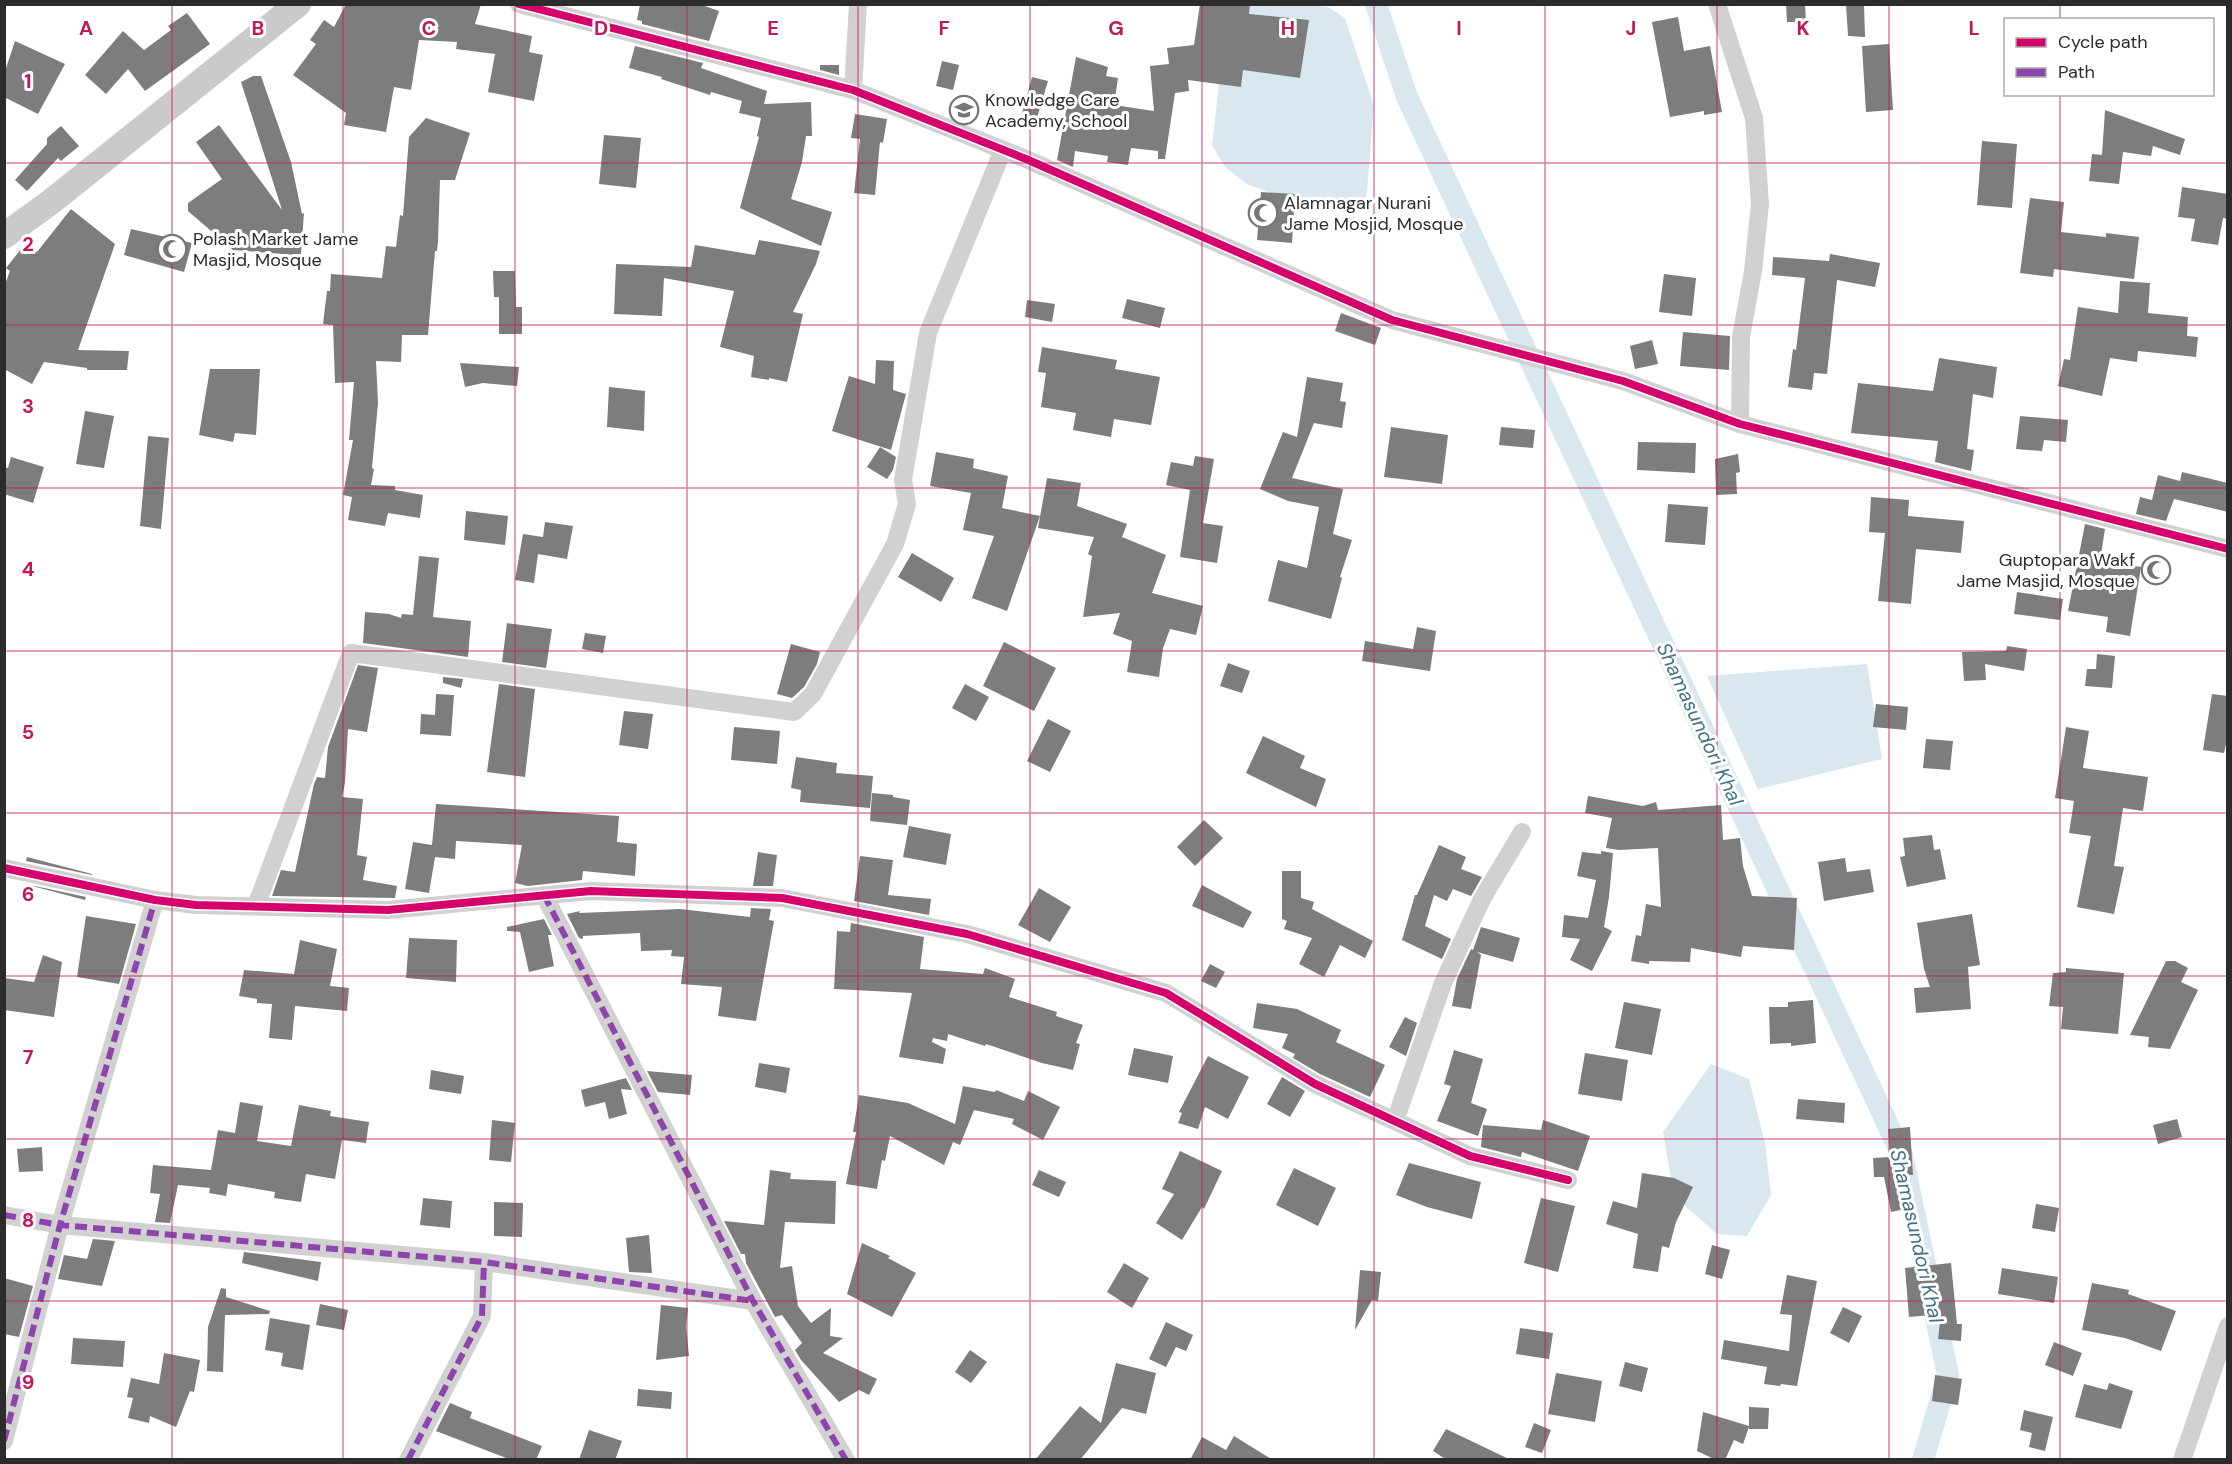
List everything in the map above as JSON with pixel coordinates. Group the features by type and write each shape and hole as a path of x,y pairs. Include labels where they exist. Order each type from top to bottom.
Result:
{"main road":[{"path":"4,236 61,194 298,4"}],"street":[{"path":"519,4 853,90 1003,150 1392,320 1623,381 1740,424 2228,549"},
{"path":"853,90 858,4"},
{"path":"1717,4 1754,118 1760,204 1753,271 1741,337 1740,424"},
{"path":"256,906 351,653 794,712 813,694 895,544 907,504 903,480 928,333 1003,150"},
{"path":"1395,1122 1443,983 1482,899 1522,832"},
{"path":"4,868 155,900 196,905 388,910 591,891 782,898 968,934 1166,993 1315,1084 1395,1122 1470,1156 1568,1180"},
{"path":"544,895 753,1301 846,1460"},
{"path":"4,1441 60,1225 155,900"},
{"path":"4,1215 60,1225 484,1262 753,1301"},
{"path":"408,1460 482,1317 484,1262"},
{"path":"2182,1460 2228,1326"}],"shaded area":[{"path":"1295,4 1328,7 1345,18 1374,105 1366,203 1327,209 1289,200 1247,184 1225,167 1212,145 1228,5"},
{"path":"1867,664 1882,759 1758,789 1707,676"},
{"path":"1711,1064 1749,1079 1765,1143 1771,1195 1747,1236 1717,1234 1674,1196 1663,1132"}],"building":[{"path":"346,4 481,4 475,24 532,36 529,52 543,55 534,101 488,92 495,54 456,49 457,42 419,40 411,90 394,87 386,132 344,125 346,113 293,75 316,44 310,40 324,20 334,27"},
{"path":"640,4 699,4 719,11 709,41 642,24 642,21 637,20"},
{"path":"1200,4 1250,4 1249,14 1309,20 1300,78 1243,70 1241,87 1188,80 1189,91 1175,93 1165,159 1158,159 1158,151 1131,148 1128,165 1107,162 1108,156 1075,151 1073,167 1057,160 1076,57 1108,67 1106,76 1118,78 1114,105 1154,111 1150,66 1169,64 1167,48 1194,45"},
{"path":"1786,4 1805,4 1806,22 1787,22"},
{"path":"1846,4 1864,4 1865,37 1848,36"},
{"path":"187,13 210,44 145,91 128,69 106,94 85,75 123,31 144,50 171,30 168,26"},
{"path":"1678,17 1684,51 1710,46 1722,112 1704,115 1704,111 1670,117 1652,22"},
{"path":"15,41 65,64 38,114 4,97 4,74"},
{"path":"1889,44 1893,110 1866,112 1862,46"},
{"path":"635,46 703,63 701,68 767,91 764,104 811,102 812,136 806,136 802,162 791,199 832,212 821,246 740,208 759,137 757,136 761,118 739,113 742,101 711,92 710,95 661,79 662,77 629,68"},
{"path":"942,61 959,65 953,90 936,86"},
{"path":"820,65 839,65 839,75 820,70"},
{"path":"253,76 261,76 291,162 302,214 304,213 300,266 296,255 233,250 188,211 188,203 222,179 196,142 219,125 282,210 241,82"},
{"path":"1032,77 1048,81 1034,128 1019,124"},
{"path":"2105,110 2185,139 2180,155 2153,146 2151,156 2123,152 2119,184 2089,181 2092,154 2102,155"},
{"path":"855,114 887,119 883,143 880,142 875,195 854,193 860,139 851,138"},
{"path":"426,118 470,133 455,180 440,180 438,241 437,251 435,251 428,335 402,335 401,362 376,361 378,403 371,485 395,486 395,490 423,495 420,518 388,513 385,526 348,520 352,497 343,495 353,440 349,440 354,382 335,383 333,325 323,324 331,274 382,278 386,246 396,247 400,215 403,216 409,137"},
{"path":"61,126 79,146 61,161 58,158 27,191 15,180 47,144 47,138"},
{"path":"604,135 641,138 636,188 599,184"},
{"path":"1982,141 2017,144 2012,208 1977,205"},
{"path":"2182,187 2228,194 2228,219 2223,218 2218,245 2191,241 2195,219 2178,217"},
{"path":"1261,192 1295,194 1292,243 1257,240"},
{"path":"2030,198 2064,202 2061,232 2106,237 2106,233 2139,237 2134,279 2054,269 2053,277 2020,273"},
{"path":"71,209 115,244 78,350 129,351 127,370 87,370 87,368 44,362 32,384 4,369 4,287 10,271 6,268 25,244 37,252"},
{"path":"131,229 192,243 184,272 124,255"},
{"path":"759,240 820,251 793,312 803,314 787,382 751,377 754,356 720,347 734,291 664,278 662,316 614,314 616,264 691,267 695,245 755,255"},
{"path":"1830,254 1880,263 1875,287 1837,280 1827,374 1814,373 1812,390 1788,387 1793,349 1796,350 1805,278 1772,275 1773,257 1829,261"},
{"path":"493,271 515,271 516,307 522,307 522,334 499,334 499,297 494,297"},
{"path":"1664,274 1696,278 1692,316 1659,312"},
{"path":"2120,281 2150,283 2148,313 2188,317 2187,336 2198,337 2196,357 2138,351 2137,362 2110,358 2102,396 2058,386 2064,359 2070,360 2078,307 2118,313"},
{"path":"1127,299 1165,308 1160,328 1122,318"},
{"path":"1027,300 1055,304 1052,322 1025,317"},
{"path":"1341,313 1381,328 1375,345 1335,331"},
{"path":"1683,332 1730,336 1729,370 1680,366"},
{"path":"1652,340 1658,364 1635,369 1630,346"},
{"path":"1042,347 1117,360 1115,369 1160,377 1151,425 1114,419 1111,437 1073,430 1076,413 1041,407 1046,373 1038,372"},
{"path":"1939,358 1997,367 1993,398 1973,394 1967,449 1974,450 1971,471 1935,462 1938,441 1851,433 1858,383 1933,391"},
{"path":"876,360 894,361 893,390 906,394 891,450 832,431 849,376 875,384"},
{"path":"460,363 519,367 517,386 483,383 465,387"},
{"path":"210,369 260,369 256,435 235,433 233,442 199,435"},
{"path":"1307,377 1343,383 1340,401 1346,402 1342,428 1314,423 1292,478 1343,489 1333,534 1352,540 1340,577 1342,578 1331,619 1268,601 1278,560 1307,568 1319,507 1288,501 1260,489 1283,432 1297,437"},
{"path":"609,387 645,391 644,431 607,427"},
{"path":"85,411 114,416 104,468 76,464"},
{"path":"2020,416 2068,420 2066,442 2044,440 2042,451 2016,449"},
{"path":"1391,427 1448,435 1442,484 1384,477"},
{"path":"1501,427 1535,430 1533,448 1499,445"},
{"path":"148,436 169,438 161,529 140,526"},
{"path":"1638,442 1696,443 1695,473 1637,470"},
{"path":"880,447 896,457 893,470 887,479 867,467"},
{"path":"936,452 974,459 973,468 1008,476 1002,508 1040,516 1007,611 972,598 994,536 963,530 971,493 930,486"},
{"path":"1738,454 1740,472 1736,473 1737,494 1716,495 1715,459"},
{"path":"1195,456 1214,459 1203,523 1223,526 1217,563 1180,557 1190,490 1166,485 1171,462 1193,466"},
{"path":"11,457 44,467 33,503 4,494 4,467 8,468"},
{"path":"2182,472 2228,483 2228,512 2174,499 2166,521 2136,514 2140,497 2152,500 2158,475 2180,481"},
{"path":"1047,478 1081,483 1077,506 1127,524 1122,537 1166,555 1152,593 1203,606 1196,635 1170,629 1163,648 1159,677 1127,672 1132,641 1113,634 1120,613 1083,617 1092,556 1088,554 1094,537 1038,528"},
{"path":"1871,497 1909,500 1908,516 1964,521 1961,553 1916,549 1911,604 1878,601 1885,533 1869,532"},
{"path":"1668,504 1708,507 1705,545 1665,542"},
{"path":"466,511 508,516 505,545 464,540"},
{"path":"545,522 573,526 567,559 538,554 534,583 515,580 523,534 543,537"},
{"path":"2085,524 2105,529 2100,561 2141,567 2130,636 2106,632 2108,617 2068,611"},
{"path":"912,553 954,578 941,602 898,577"},
{"path":"419,556 439,558 433,617 471,621 468,657 363,643 365,612 389,614 401,618 402,614 413,615"},
{"path":"2017,592 2063,599 2060,620 2014,614"},
{"path":"507,623 552,629 546,668 502,662"},
{"path":"1417,627 1436,631 1430,671 1362,661 1365,641 1413,649"},
{"path":"585,633 606,636 603,653 582,649"},
{"path":"1004,642 1056,668 1034,711 983,686"},
{"path":"791,644 820,652 817,664 804,687 792,698 777,694"},
{"path":"2007,646 2027,649 2024,671 1985,664 1986,680 1964,681 1962,652 2006,651"},
{"path":"2097,654 2115,656 2112,688 2085,686 2087,669 2096,669"},
{"path":"1228,663 1250,671 1242,693 1220,686"},
{"path":"358,665 378,668 367,732 348,729 342,797 363,799 357,855 367,857 363,880 397,886 395,898 272,896 281,870 295,872 314,784 317,777 325,778 328,747"},
{"path":"443,677 463,679 461,688 443,683"},
{"path":"499,684 535,689 525,777 487,772"},
{"path":"965,684 989,697 976,721 952,708"},
{"path":"436,694 454,695 451,736 420,734 421,714 435,715"},
{"path":"2212,694 2228,696 2228,735 2224,753 2203,750"},
{"path":"1876,704 1908,707 1906,730 1873,727"},
{"path":"624,711 653,714 648,749 619,745"},
{"path":"1048,719 1071,731 1050,772 1027,761"},
{"path":"734,727 780,731 777,764 731,760"},
{"path":"2066,727 2089,731 2083,768 2148,777 2143,811 2123,808 2114,866 2124,867 2114,914 2077,907 2091,836 2069,833 2074,801 2055,798"},
{"path":"1263,736 1305,756 1300,768 1326,779 1316,807 1246,773"},
{"path":"1926,739 1953,741 1950,770 1923,768"},
{"path":"796,757 837,763 836,773 873,776 870,808 800,802 801,790 791,788"},
{"path":"872,793 893,795 893,797 910,800 907,825 870,821"},
{"path":"1588,796 1643,806 1656,802 1658,810 1721,805 1723,840 1740,838 1743,866 1752,896 1797,898 1794,950 1743,946 1741,957 1691,948 1690,962 1649,961 1649,964 1631,961 1636,935 1641,936 1646,904 1661,907 1658,848 1619,850 1606,848 1612,818 1585,813"},
{"path":"436,804 619,816 617,842 637,844 635,876 583,871 582,880 528,886 515,883 522,845 456,841 455,859 435,857 429,893 405,889 413,842 432,845"},
{"path":"1204,820 1223,838 1195,866 1177,847"},
{"path":"909,826 951,834 946,865 903,857"},
{"path":"1932,835 1934,850 1940,849 1946,879 1907,887 1900,857 1905,856 1903,838"},
{"path":"1439,845 1466,857 1461,869 1482,877 1471,896 1453,889 1447,901 1434,895 1425,926 1451,939 1442,959 1402,940 1415,895 1417,895"},
{"path":"1601,851 1613,853 1604,927 1612,931 1592,971 1570,960 1580,939 1562,937 1564,915 1588,918 1596,880 1577,876 1582,852 1601,854"},
{"path":"758,852 777,855 773,886 753,886"},
{"path":"860,856 893,860 888,895 931,899 929,915 854,901"},
{"path":"27,857 92,874 92,875 26,861"},
{"path":"1845,858 1847,872 1870,869 1874,892 1824,901 1818,862"},
{"path":"1282,871 1301,871 1301,898 1314,902 1312,909 1373,941 1365,958 1340,945 1324,977 1299,964 1312,938 1284,929 1287,921 1282,919"},
{"path":"21,883 86,897 85,900"},
{"path":"1202,885 1252,912 1243,928 1192,906"},
{"path":"1039,888 1071,907 1050,942 1018,925"},
{"path":"751,908 771,909 769,920 774,921 756,1021 718,1016 722,987 681,984 684,957 671,956 672,950 641,951 640,933 579,938 567,914 580,911 579,913 680,909 750,917"},
{"path":"1972,914 1980,965 1968,967 1971,1009 1916,1013 1914,988 1930,987 1924,969 1917,923"},
{"path":"86,916 136,924 119,984 77,977"},
{"path":"544,919 552,935 548,935 554,966 529,972 520,932 507,931 507,927"},
{"path":"851,923 924,937 920,969 983,974 985,968 1015,979 1009,997 1057,1012 1056,1016 1083,1025 1076,1043 1080,1044 1073,1070 1042,1063 948,1034 947,1041 933,1038 932,1042 946,1049 943,1064 899,1057 912,993 834,989 837,931 850,932"},
{"path":"1481,927 1520,938 1513,962 1477,952 1481,955 1471,1009 1452,1006 1457,979 1471,949 1473,950"},
{"path":"409,938 457,940 456,982 406,978"},
{"path":"300,940 337,949 330,986 349,988 347,1011 295,1006 292,1040 269,1038 272,1004 257,1003 257,999 239,996 244,970 294,974"},
{"path":"43,955 62,962 54,1017 4,1010 4,978 34,982"},
{"path":"2166,961 2175,961 2188,968 2181,982 2198,990 2170,1049 2148,1047 2149,1037 2130,1035"},
{"path":"1210,964 1225,972 1216,988 1201,981"},
{"path":"2066,968 2124,973 2118,1034 2061,1029 2063,1007 2049,1006 2053,973 2066,972"},
{"path":"1813,1000 1816,1043 1791,1046 1791,1043 1770,1044 1769,1007 1788,1007 1788,1002"},
{"path":"1624,1002 1661,1009 1652,1055 1615,1048"},
{"path":"1257,1003 1297,1009 1341,1030 1336,1042 1385,1065 1370,1097 1320,1074 1293,1058 1295,1054 1282,1048 1288,1034 1253,1028"},
{"path":"1405,1017 1417,1023 1406,1056 1389,1047"},
{"path":"1134,1048 1173,1056 1168,1083 1128,1075"},
{"path":"1454,1050 1483,1059 1471,1103 1487,1109 1478,1136 1437,1121 1451,1086 1444,1084"},
{"path":"1585,1053 1628,1060 1622,1101 1578,1094"},
{"path":"1208,1056 1249,1077 1228,1119 1205,1107 1198,1129 1178,1123 1182,1113 1179,1112"},
{"path":"759,1063 790,1068 786,1093 755,1087"},
{"path":"431,1070 464,1076 461,1094 429,1089"},
{"path":"647,1071 692,1075 690,1095 658,1092"},
{"path":"1282,1077 1305,1091 1290,1117 1267,1104"},
{"path":"626,1078 632,1090 621,1089 627,1114 609,1119 605,1102 585,1107 581,1090"},
{"path":"963,1086 995,1092 996,1090 1024,1101 1028,1091 1060,1107 1043,1140 1012,1124 1014,1119 974,1110 960,1145 953,1142 944,1165 890,1136 885,1161 882,1160 877,1189 846,1184 856,1132 853,1132 859,1095 908,1103 955,1124"},
{"path":"1798,1099 1845,1103 1844,1123 1796,1119"},
{"path":"240,1102 263,1106 257,1141 291,1146 299,1105 331,1111 330,1116 369,1122 366,1143 342,1140 335,1179 306,1174 301,1202 274,1198 275,1192 228,1184 226,1196 209,1193 210,1188 178,1185 170,1223 155,1222 160,1194 150,1193 153,1165 211,1170 218,1130 235,1133"},
{"path":"2177,1119 2182,1137 2158,1144 2153,1125"},
{"path":"492,1120 515,1123 511,1162 489,1160"},
{"path":"1543,1120 1590,1136 1578,1171 1522,1152 1521,1157 1481,1147 1483,1125 1541,1130"},
{"path":"1910,1127 1913,1175 1908,1175 1914,1207 1891,1212 1884,1177 1874,1177 1873,1158 1890,1157 1888,1129"},
{"path":"42,1147 43,1171 19,1172 17,1149"},
{"path":"1180,1151 1222,1171 1204,1209 1202,1207 1182,1240 1156,1223 1174,1194 1162,1189"},
{"path":"1409,1163 1481,1182 1472,1219 1427,1207 1396,1195"},
{"path":"1294,1168 1336,1188 1318,1226 1276,1205"},
{"path":"770,1170 791,1173 790,1179 836,1181 835,1224 785,1222 780,1268 792,1266 798,1306 811,1323 831,1308 830,1336 843,1338 823,1353 877,1379 869,1395 859,1390 839,1402 801,1360 795,1350 802,1343 782,1315 775,1317 746,1263 745,1254 741,1254 724,1221 764,1225"},
{"path":"1039,1170 1066,1182 1059,1197 1032,1185"},
{"path":"1642,1173 1674,1178 1693,1187 1676,1222 1669,1248 1662,1246 1658,1272 1633,1268 1638,1234 1606,1224 1613,1201 1637,1208"},
{"path":"423,1198 452,1201 450,1228 420,1225"},
{"path":"1541,1198 1575,1206 1558,1272 1524,1263"},
{"path":"494,1202 523,1203 522,1237 494,1236"},
{"path":"2036,1204 2059,1208 2055,1232 2032,1228"},
{"path":"649,1235 652,1273 629,1272 626,1238"},
{"path":"93,1239 115,1241 102,1286 58,1279 64,1255 87,1259"},
{"path":"862,1243 890,1256 888,1258 916,1273 892,1317 847,1294"},
{"path":"1712,1245 1730,1250 1722,1279 1705,1274"},
{"path":"244,1252 321,1262 318,1281 242,1263"},
{"path":"1124,1263 1149,1278 1132,1308 1107,1292"},
{"path":"1951,1263 1957,1324 1962,1324 1961,1341 1938,1339 1941,1314 1909,1317 1905,1268"},
{"path":"2002,1268 2058,1277 2054,1303 1998,1294"},
{"path":"1360,1270 1381,1272 1378,1301 1372,1300 1355,1330"},
{"path":"1787,1275 1817,1281 1797,1386 1764,1384 1767,1367 1721,1359 1724,1340 1789,1351 1792,1315 1780,1314"},
{"path":"4,1278 33,1286 19,1337 4,1334"},
{"path":"2092,1283 2129,1290 2128,1294 2176,1311 2161,1351 2125,1338 2082,1330"},
{"path":"221,1288 226,1289 226,1297 270,1311 269,1314 225,1315 223,1372 207,1371 208,1327"},
{"path":"320,1304 348,1310 344,1330 316,1325"},
{"path":"661,1305 688,1308 686,1326 689,1356 656,1360"},
{"path":"1843,1307 1862,1316 1849,1343 1830,1333"},
{"path":"270,1318 310,1325 303,1370 281,1366 283,1353 265,1350"},
{"path":"1166,1322 1193,1335 1186,1351 1176,1347 1166,1367 1149,1359"},
{"path":"1520,1328 1553,1333 1549,1359 1516,1354"},
{"path":"73,1338 125,1341 123,1367 71,1364"},
{"path":"2054,1342 2082,1353 2073,1376 2045,1365"},
{"path":"970,1350 987,1362 971,1383 955,1372"},
{"path":"164,1353 200,1360 194,1392 190,1391 176,1427 150,1416 149,1423 128,1418 133,1398 127,1397 131,1378 159,1384"},
{"path":"1625,1362 1648,1368 1642,1392 1619,1386"},
{"path":"1116,1363 1156,1373 1146,1414 1122,1408 1080,1460 1035,1460 1080,1406 1101,1423"},
{"path":"1556,1373 1602,1381 1595,1422 1548,1414"},
{"path":"1935,1375 1962,1379 1958,1405 1932,1401"},
{"path":"2109,1383 2133,1391 2121,1429 2075,1417 2084,1384 2107,1390"},
{"path":"638,1389 672,1392 671,1409 637,1406"},
{"path":"450,1403 472,1412 470,1418 542,1446 536,1460 511,1460 436,1431"},
{"path":"1749,1407 1769,1408 1768,1429 1749,1429 1749,1427 1743,1444 1734,1440 1725,1460 1716,1460 1697,1451 1703,1412 1749,1426"},
{"path":"2024,1410 2053,1417 2045,1451 2029,1447 2032,1433 2020,1430"},
{"path":"1534,1423 1551,1430 1542,1453 1525,1447"},
{"path":"1446,1429 1511,1460 1447,1460 1433,1451"},
{"path":"589,1430 622,1441 615,1460 579,1460"},
{"path":"1234,1436 1273,1460 1190,1460 1202,1437 1226,1450"}],"waterway":[{"name":"Shamasundori Khal","path":"1376,4 1407,97 1902,1155 1948,1375 1923,1460"}],"marked path":[{"path":"544,895 753,1301 846,1460"},
{"path":"4,1441 60,1225 155,900"},
{"path":"4,1215 60,1225 484,1262 753,1301"},
{"path":"408,1460 482,1316 484,1262"}],"cycle path":[{"path":"519,4 853,90 1026,159 1392,320 1623,381 1740,424 2228,549"},
{"path":"4,868 155,900 196,905 388,910 591,891 782,898 967,934 1166,993 1315,1084 1470,1156 1568,1180"}],"place":[{"name":"Knowledge Care Academy, School","path":"964,110"},
{"name":"Alamnagar Nurani Jame Mosjid, Mosque","path":"1263,213"},
{"name":"Polash Market Jame Masjid, Mosque","path":"172,249"},
{"name":"Guptopara Wakf Jame Masjid, Mosque","path":"2156,570"}]}
